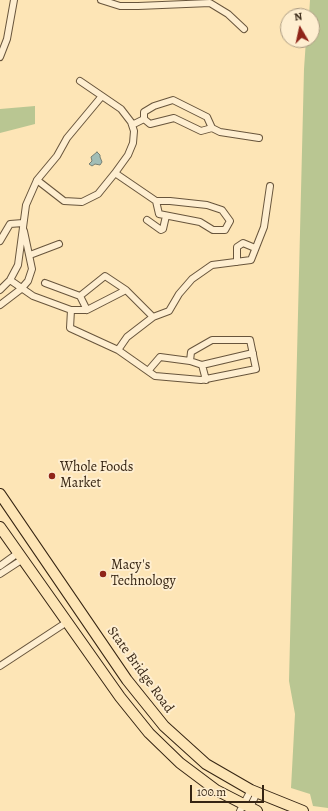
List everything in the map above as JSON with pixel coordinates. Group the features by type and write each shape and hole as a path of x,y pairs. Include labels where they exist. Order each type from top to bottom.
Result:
{"highway":[{"name":"State Bridge Road","path":"0,494 127,680 164,726 206,764 254,791 303,811"},
{"path":"0,527 120,697 149,732 180,763 216,790 248,809"}],"street":[{"path":"0,57 7,39 14,0"},
{"path":"101,0 120,6 210,3 228,14 244,30"},
{"path":"37,180 64,200 82,202 98,194 128,155 133,143 134,131 132,124 121,109 80,81"},
{"path":"0,290 10,280 18,265 26,205 37,180 57,156 67,138 102,96"},
{"path":"212,128 201,131 174,118 150,124 144,119 144,112 154,106 173,100 207,117 212,128 220,132 259,138"},
{"path":"132,124 144,119"},
{"path":"115,173 156,201 207,205 222,210 230,221 225,230 213,230 200,222 159,214 156,201"},
{"path":"118,350 127,337 153,317 169,311 179,294 192,279 212,265 250,260 264,227 270,186"},
{"path":"147,220 161,230 164,229 166,216"},
{"path":"0,240 10,224 23,224"},
{"path":"0,305 22,288 28,281 32,269 23,224"},
{"path":"237,262 237,247 243,243 255,248"},
{"path":"30,255 59,244"},
{"path":"80,296 105,276 126,290 153,317"},
{"path":"10,280 33,296 71,310 87,310 126,290"},
{"path":"45,283 80,296 87,310"},
{"path":"71,310 70,328 118,350 156,376 206,380 256,369 250,340 212,340 191,352 190,361"},
{"path":"148,371 160,357 190,361 202,365 253,353"},
{"path":"202,365 206,380"},
{"path":"0,566 7,561 20,556"},
{"path":"0,574 14,565 20,556"},
{"path":"0,666 67,622"},
{"path":"248,809 254,791"}],"green space":[{"path":"310,0 328,0 328,808 313,806 310,794 291,788 295,714 289,681 304,69 305,48 320,48 320,8 310,8"},
{"path":"35,106 35,124 0,133 0,109"}],"water":[{"path":"97,152 100,155 102,162 100,165 95,164 92,166 89,164 92,161 91,157"}],"place":[{"name":"Whole Foods Market","path":"52,476"},
{"name":"Macy's Technology","path":"103,574"}]}
